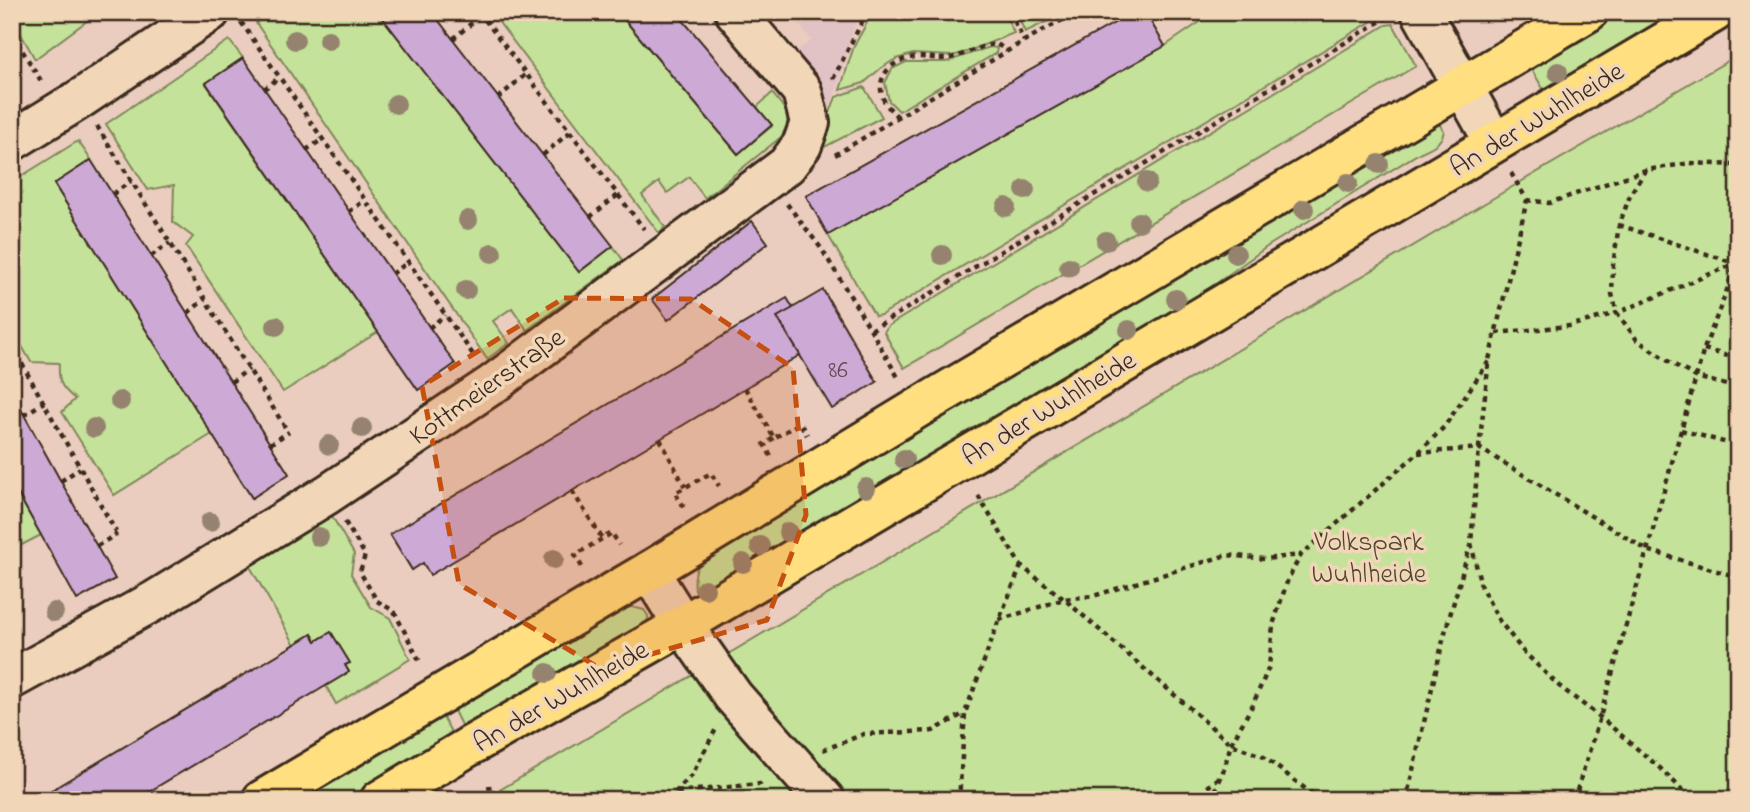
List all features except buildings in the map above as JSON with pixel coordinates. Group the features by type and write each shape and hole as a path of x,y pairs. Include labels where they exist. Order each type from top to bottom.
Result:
{"main road":[{"path":"262,800 1588,12"},
{"name":"An der Wuhlheide","path":"380,800 683,625 1715,12"}],"street":[{"path":"12,141 210,12"},
{"path":"735,12 802,91 810,123"},
{"path":"1407,13 1463,87 1494,142"},
{"name":"Kottmeierstraße","path":"12,679 154,601 328,494 493,384 777,172 802,145 810,123"},
{"path":"649,571 733,696 825,800"}],"path":[{"path":"234,12 493,384"},
{"path":"810,123 867,12"},
{"path":"1010,12 1024,41"},
{"path":"900,380 777,172 822,163 1007,51 1077,12"},
{"path":"453,39 480,13 665,256"},
{"path":"871,330 1407,13"},
{"path":"12,34 131,181 287,430 270,444"},
{"path":"898,117 887,107 881,95 881,80 889,68 900,61 915,57 948,59 986,45 997,44 1007,51"},
{"path":"498,98 526,74"},
{"path":"264,89 280,77"},
{"path":"543,155 570,132"},
{"path":"306,150 323,139"},
{"path":"1406,800 1444,636 1471,543 1489,360 1527,200 1549,204 1646,170 1690,163 1738,166"},
{"path":"1646,170 1631,193 1619,225 1612,294 1617,313 1636,340 1671,363 1696,377 1738,388"},
{"path":"113,194 131,181"},
{"path":"590,217 618,195"},
{"path":"349,212 365,200"},
{"path":"1619,225 1736,264"},
{"path":"152,256 170,243"},
{"path":"1574,800 1704,349 1738,254"},
{"path":"392,274 408,261"},
{"path":"1495,333 1569,326 1617,313 1736,264"},
{"path":"188,313 205,299"},
{"path":"429,328 445,315"},
{"path":"12,346 116,533 97,546"},
{"path":"1704,349 1738,359"},
{"path":"1211,800 1231,744 1269,667 1273,625 1288,579 1301,555 1444,427 1489,360"},
{"path":"231,382 249,369"},
{"path":"745,388 774,438"},
{"path":"24,415 44,402"},
{"path":"771,456 764,444 774,438 800,423 807,435"},
{"path":"1681,430 1738,446"},
{"path":"660,439 685,487"},
{"path":"1418,453 1479,448 1647,550 1738,577"},
{"path":"61,481 80,468"},
{"path":"684,507 675,493 711,473 719,486"},
{"path":"572,491 602,538"},
{"path":"328,494 365,555 360,572 377,601 394,611 420,662"},
{"path":"978,496 1021,566 1064,599 1231,744 1264,757 1320,800"},
{"path":"582,567 575,555 602,538 612,533 619,545"},
{"path":"1471,543 1481,586 1498,619 1523,651 1559,687 1600,717 1693,800"},
{"path":"999,620 1064,599 1093,596 1227,555 1265,559 1301,555"},
{"path":"958,800 965,713 1021,566"},
{"path":"668,800 692,775 733,696"},
{"path":"677,792 760,784 791,762 864,734 933,730 965,713"},
{"path":"1192,800 1222,775"},
{"path":"489,785 491,800"}],"highlighted area":[{"path":"564,298 691,299 793,368 806,515 767,620 601,669 459,584 422,386"}],"shaded area":[{"path":"789,12 858,12 823,128 792,55 812,40"}],"green space":[{"path":"12,12 99,12 35,59 12,18"},
{"path":"270,12 378,12 579,272 613,246 623,260 527,330 512,308 493,321 509,343 487,359 256,23"},
{"path":"491,12 618,12 738,154 772,126 757,107 772,93 787,113 785,129 781,137 705,198 689,177 667,193 659,182 642,195 665,227 659,233"},
{"path":"873,12 1004,12 1014,33 952,56 913,54 896,59 864,83 840,90 854,46"},
{"path":"1016,12 1067,12 1025,32"},
{"path":"1199,12 1383,12 881,315 875,316 828,235 1165,46 1203,20"},
{"path":"1622,12 1690,12 1547,95 1530,67"},
{"path":"1393,24 1416,66 904,368 884,332 888,326 1386,25"},
{"path":"229,40 243,58 206,84 378,332 283,392 186,246 193,237 173,222 174,185 148,190 106,124"},
{"path":"990,47 997,48 996,53 899,111 889,101 885,83 892,69 906,62 946,62"},
{"name":"Volkspark Wuhlheide","path":"1738,55 1738,800 483,800 1512,187"},
{"path":"864,87 882,117 815,152 836,97"},
{"path":"1435,123 1444,131 1436,145 1268,246 1181,309 701,594 695,590 695,575 699,564 719,547"},
{"path":"78,141 91,160 54,184 212,434 114,495 62,412 75,399 61,383 59,363 31,362 12,329 12,245 17,242 12,234 12,182"},
{"path":"12,484 41,535 12,550"},
{"path":"329,511 354,554 351,574 371,607 390,618 410,659 336,704 326,686 349,672 345,665 349,662 331,632 316,641 295,645 248,563"},
{"path":"620,608 644,610 648,616 647,628 466,735 452,707"},
{"path":"440,712 456,741 356,800 292,800"}]}
